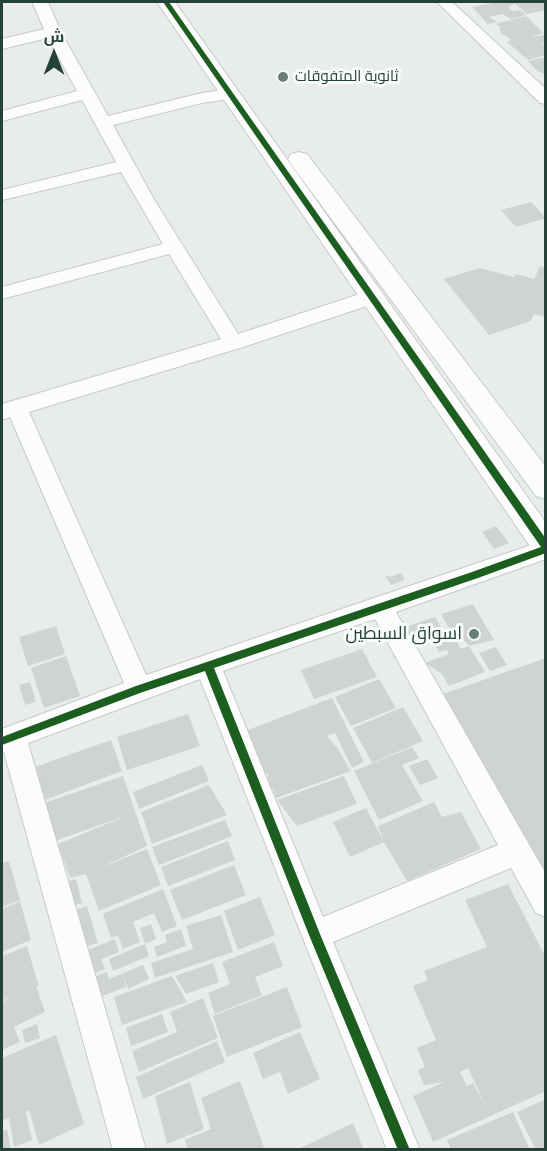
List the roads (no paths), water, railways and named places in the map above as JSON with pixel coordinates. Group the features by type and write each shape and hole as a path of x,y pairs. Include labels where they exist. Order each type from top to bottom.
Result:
{"street":[{"path":"40,2 53,32 126,165 173,247 233,342"},
{"path":"130,1149 7,739 139,688 475,575 546,548 166,2"},
{"path":"187,2 354,234 546,488"},
{"path":"444,2 546,99"},
{"path":"2,44 53,32"},
{"path":"2,116 87,94"},
{"path":"103,122 202,98 229,94"},
{"path":"2,195 126,165"},
{"path":"2,292 173,247"},
{"path":"139,688 9,410 372,297"},
{"path":"380,606 515,852 546,903"},
{"path":"208,666 315,935 404,1149"},
{"path":"315,935 515,852"}],"place":[{"name":"ثانوية المتفوقات","path":"283,77"},
{"name":"اسواق السبطين","path":"474,634"}]}
